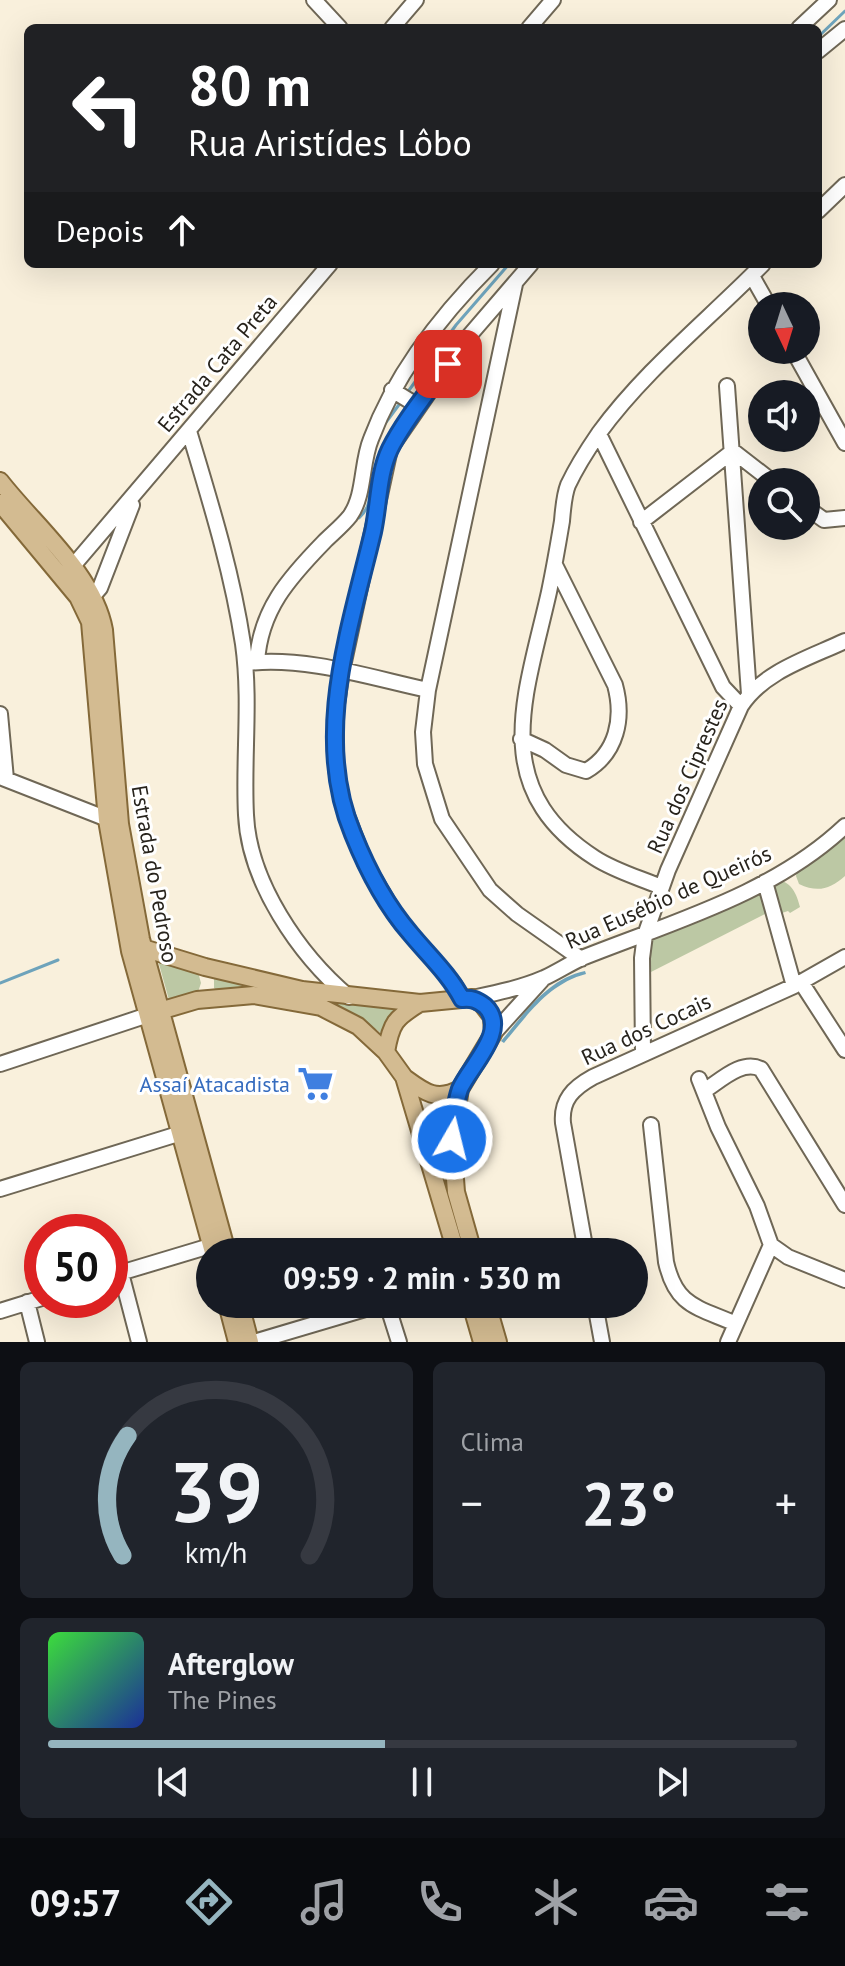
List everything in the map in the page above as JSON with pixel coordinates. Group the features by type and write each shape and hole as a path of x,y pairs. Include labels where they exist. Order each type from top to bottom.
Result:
{"main road":[{"name":"Estrada do Pedroso","path":"0,481 6,507 86,596 113,822 137,949 216,1238"},
{"name":"Rua Eusébio de Queirós","path":"137,949 271,984 349,997 420,1003 467,999"},
{"path":"197,1000 205,988 205,967"},
{"path":"154,1013 197,1000 243,995 310,1004 348,1019 386,1052 404,1077 452,1238"},
{"path":"467,999 489,1011 493,1034 460,1089 453,1128 453,1167 458,1201 469,1238"},
{"path":"386,1052 393,1023 420,1003"},
{"path":"404,1077 434,1096 447,1096 460,1089"},
{"path":"231,1318 237,1342"},
{"path":"244,1318 252,1342"},
{"path":"475,1318 482,1342"},
{"path":"491,1318 498,1342"}],"street":[{"path":"314,0 336,24"},
{"path":"395,24 416,0"},
{"path":"532,24 553,0"},
{"path":"803,24 829,0"},
{"path":"822,48 845,29"},
{"path":"822,207 845,185"},
{"name":"Estrada Cata Preta","path":"68,573 327,268"},
{"path":"250,663 273,601 351,515 361,486 370,441 404,368 488,268"},
{"path":"467,999 392,910 365,863 343,805 335,755 336,711 390,449 485,317 527,268"},
{"path":"661,887 597,860 556,825 529,783 522,762 522,713 555,565 567,488 599,434 636,388 759,268"},
{"path":"752,276 761,292"},
{"path":"516,280 428,690 423,732 425,764 447,827 490,890 538,930 581,959"},
{"path":"485,317 497,317 505,326"},
{"path":"801,364 845,443"},
{"path":"727,386 745,700"},
{"path":"392,390 418,406"},
{"path":"189,431 221,537 250,663 246,815 250,844 273,901 289,930 326,977 349,997"},
{"path":"599,434 723,687 745,700"},
{"path":"641,522 733,451"},
{"path":"733,451 755,468"},
{"name":"Estrada Cata Preta","path":"86,596 104,578 139,490"},
{"path":"820,517 824,520 845,518"},
{"path":"98,535 108,540 112,555"},
{"path":"521,739 545,750 566,765 586,771 604,757 620,720 620,703 615,685 555,565"},
{"name":"Rua dos Ciprestes","path":"643,1054 642,958 645,935 661,887 713,763 745,700 779,672 845,641"},
{"path":"250,663 272,661 342,671 428,690"},
{"path":"0,714 3,778 113,822"},
{"name":"Rua Eusébio de Queirós","path":"467,999 545,977 765,882 812,854 845,826"},
{"path":"765,882 798,984 845,1050"},
{"name":"Rua dos Cocais","path":"583,1238 564,1134 564,1104 584,1082 798,984 845,957"},
{"name":"Rua Eusébio de Queirós","path":"493,1034 545,977"},
{"path":"0,1064 154,1013"},
{"path":"845,1205 761,1069 743,1067 701,1085 757,1206 771,1245 788,1257 845,1280"},
{"path":"651,1125 666,1262 671,1282 685,1301 736,1324"},
{"path":"0,1189 186,1131"},
{"path":"728,1342 771,1245"},
{"path":"128,1271 196,1254"},
{"path":"0,1311 24,1303"},
{"path":"128,1311 139,1342"},
{"path":"31,1318 37,1342"},
{"path":"252,1342 335,1318"},
{"path":"390,1318 399,1342"},
{"path":"598,1318 602,1342"}],"green space":[{"path":"845,834 845,876 824,888 799,884 796,876 798,869"},
{"path":"778,880 790,886 797,898 800,907 790,913 779,914 772,885"},
{"path":"760,892 769,912 649,973 652,940"},
{"path":"161,960 198,972 201,983 198,992 169,1000 159,964"},
{"path":"214,977 396,1009 381,1033 344,1011 303,996 260,989 216,990"}],"water":[{"path":"585,971 586,974 550,993 504,1043 501,1041 548,989 571,975"}],"waterway":[{"path":"822,33 845,11"},
{"path":"407,393 456,325 506,268"},
{"path":"384,425 401,402"},
{"path":"359,518 368,504 369,477"},
{"path":"0,983 58,960"}],"place":[{"name":"Assaí Atacadista","path":"316,1084"}],"route":[{"path":"448,364 390,449 384,466 342,671 334,740 343,805 365,863 398,919 454,984 462,999 472,998 482,1004 492,1017 493,1034 460,1089 452,1139"}]}
